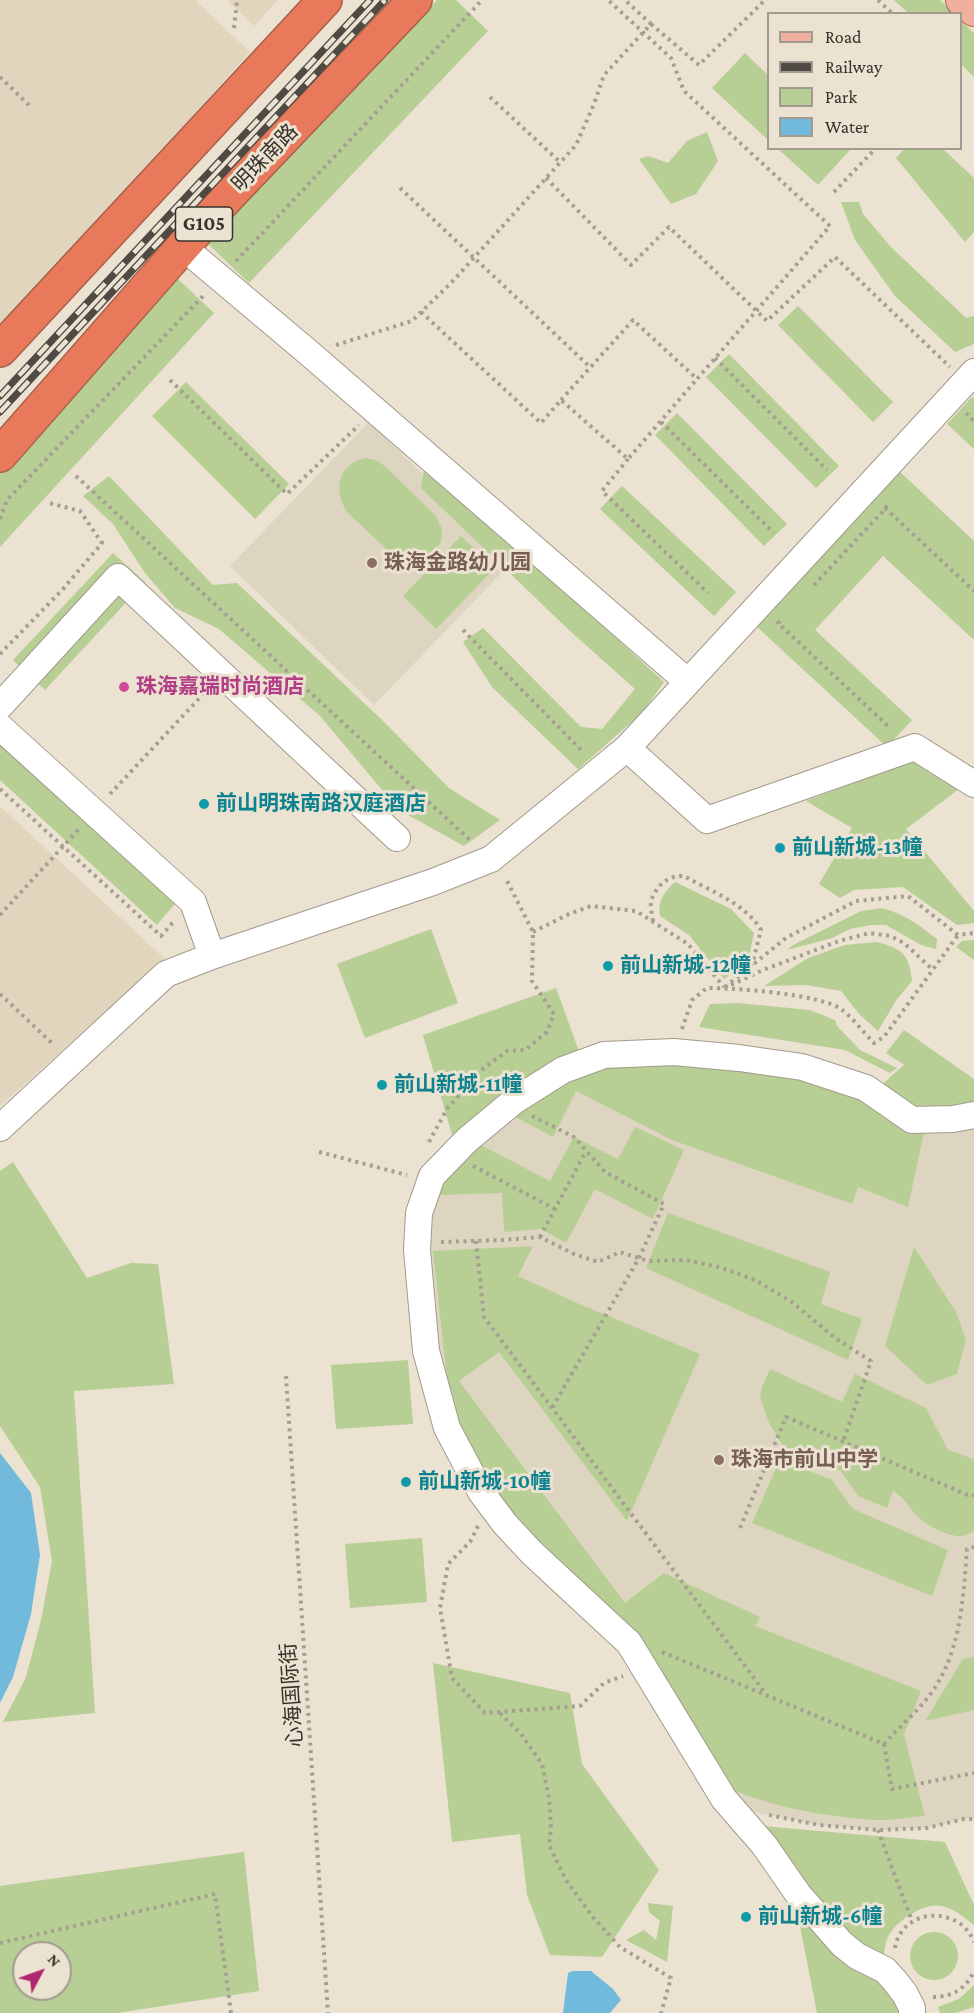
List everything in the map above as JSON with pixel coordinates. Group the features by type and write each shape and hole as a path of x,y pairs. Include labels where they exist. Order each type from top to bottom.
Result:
{"highway":[{"path":"0,350 325,0"},
{"name":"明珠南路","path":"0,455 215,210 415,0"}],"main road":[{"path":"962,0 974,10"}],"street":[{"path":"183,247 309,353 688,682"},
{"path":"0,1128 166,974 212,956 433,882 497,866 600,770 627,748 865,490 969,388"},
{"path":"0,706 118,577 397,838"},
{"path":"0,728 193,902 212,956"},
{"path":"627,748 707,820 915,747 974,784"},
{"path":"921,2005 912,2008 896,1981 885,1970 857,1956 842,1944 798,1894 765,1845 724,1799 629,1643 532,1553 505,1524 481,1492 447,1428 426,1351 417,1250 419,1213 432,1176 467,1140 514,1101 563,1070 604,1055 674,1052 802,1067 866,1088 912,1120 974,1116"}],"path":[{"path":"234,28 237,0"},
{"path":"0,508 482,0"},
{"path":"608,0 671,58 684,91 830,226 602,491 708,593"},
{"path":"625,0 699,65 765,0"},
{"path":"878,0 891,12"},
{"path":"309,353 412,321 576,145 604,75 651,24"},
{"path":"0,78 31,106"},
{"path":"489,97 560,162"},
{"path":"834,192 874,150"},
{"path":"546,178 631,265 669,227 766,321 835,257 969,388 974,421"},
{"path":"400,188 591,367"},
{"path":"421,312 541,423 633,320 697,379"},
{"path":"715,358 827,470"},
{"path":"170,380 287,494 374,410"},
{"path":"561,400 628,459"},
{"path":"661,422 774,533"},
{"path":"75,476 497,866 533,932 532,981 554,1014 547,1032 525,1050 507,1051 480,1071 447,1109 425,1149"},
{"path":"865,490 974,591"},
{"path":"808,590 891,499"},
{"path":"0,519 7,500"},
{"path":"0,654 63,589 102,543 80,511 50,503"},
{"path":"785,615 778,623 889,727"},
{"path":"463,630 600,770"},
{"path":"94,812 221,674"},
{"path":"0,789 161,936 193,902"},
{"path":"0,915 63,846"},
{"path":"653,922 651,903 661,885 674,876 684,876 738,906 755,920 761,930 752,966"},
{"path":"724,988 786,938 856,901 908,896 958,935 974,933"},
{"path":"533,932 591,906 636,911 688,944 724,988"},
{"path":"724,988 763,970 839,941 870,933 891,936 904,943 932,969"},
{"path":"674,1052 692,1000 707,988 819,999 841,1009 874,1043 884,1037 958,935"},
{"path":"0,994 71,1060"},
{"path":"523,1112 574,1137 605,1172 664,1204 639,1258 552,1408"},
{"path":"540,1237 586,1151"},
{"path":"319,1152 408,1175 406,1185"},
{"path":"470,1164 555,1209"},
{"path":"440,1242 540,1237 574,1254 598,1262 620,1252 648,1261 686,1260 718,1267 755,1280 792,1302 836,1338 872,1361 843,1442"},
{"path":"476,1241 484,1317 766,1694"},
{"name":"心海国际街","path":"286,1376 328,2013"},
{"path":"740,1528 786,1417 970,1496 974,1495"},
{"path":"479,1524 470,1542 448,1564 440,1608 452,1678 485,1713 580,1706 604,1683 644,1669"},
{"path":"884,1744 929,1696 948,1665 958,1632 967,1549 974,1547"},
{"path":"629,1643 669,1654 884,1744"},
{"path":"499,1712 521,1734 542,1764 549,1798 551,1828 549,1845 566,1880 592,1916 620,1947 671,1978 661,2013"},
{"path":"884,1744 892,1789 974,1773"},
{"path":"764,1814 819,1825 878,1830 927,1828 964,1819 974,1820"},
{"path":"878,1830 912,1921"},
{"path":"0,1942 215,1894 231,2013"},
{"path":"895,1951 902,1931 912,1921 939,1914 951,1917 963,1925 974,1942"},
{"path":"921,2005 956,1993 966,1985 974,1973"}],"shaded area":[{"path":"0,0 195,0 250,52 0,331"},
{"path":"227,0 278,0 254,26"},
{"name":"珠海金路幼儿园","path":"369,422 513,561 374,705 230,566"},
{"path":"0,806 165,959 0,1106"},
{"name":"珠海市前山中学","path":"563,1070 974,1115 974,1819 964,1819 927,1828 878,1830 819,1825 754,1812 724,1799 629,1643 447,1428 419,1213 467,1140"}],"green space":[{"path":"437,0 456,0 488,31 249,283 207,243"},
{"path":"894,0 940,0 953,12 907,12"},
{"path":"962,22 974,33 974,77 962,65"},
{"path":"745,53 767,74 767,139 712,88"},
{"path":"707,132 718,161 696,194 671,204 639,159 648,156 668,163 687,141"},
{"path":"779,150 850,150 818,185"},
{"path":"903,150 944,150 974,178 974,232 965,242 896,158"},
{"path":"841,202 859,202 863,214 891,247 966,318 974,316 974,344 955,352 895,296 855,240"},
{"path":"178,279 214,313 0,547 0,473"},
{"path":"798,306 893,402 873,422 778,325"},
{"path":"729,354 839,466 816,488 706,377"},
{"path":"186,382 289,484 255,519 152,416"},
{"path":"972,397 974,399 974,449 947,424"},
{"path":"677,413 787,524 764,546 655,435"},
{"path":"366,458 376,460 386,467 435,515 442,529 441,542 422,558 410,561 397,559 347,512 340,495 341,479 349,465"},
{"path":"425,463 664,682 642,713 578,769 492,687 463,642 483,628 581,727 602,729 635,689 569,630 421,488"},
{"path":"899,471 974,541 974,640 883,556 815,630 912,720 887,747 756,626"},
{"path":"109,476 213,585 237,583 382,720 449,788 500,820 464,846 399,810 320,716 219,629 175,608 145,573 113,524 83,496"},
{"path":"622,486 736,592 714,616 600,509"},
{"path":"461,536 495,568 436,629 403,596"},
{"path":"113,553 145,582 45,690 13,660"},
{"path":"0,741 178,900 157,925 0,780"},
{"path":"915,760 963,786 906,829 974,911 974,923 957,925 903,887 854,890 840,898 819,884 852,828 806,801"},
{"path":"675,882 731,909 754,933 748,962 724,979 689,935 660,916 662,897"},
{"path":"882,908 904,917 937,939 936,949 921,945 886,925 871,925 850,929 832,938 787,950 861,911"},
{"path":"431,929 458,1003 365,1038 337,964"},
{"path":"974,940 974,960 956,947 962,941"},
{"path":"877,942 893,947 903,954 909,964 912,981 897,999 878,1031 860,1015 841,991 806,985 764,986 808,958 845,945"},
{"path":"556,988 580,1054 507,1089 452,1135 423,1035"},
{"path":"738,1003 810,1010 835,1020 837,1026 860,1050 897,1068 890,1073 845,1050 699,1027 710,1004"},
{"path":"904,1030 974,1079 974,1107 915,1110 879,1087 904,1065 886,1053"},
{"path":"673,1061 798,1074 862,1095 924,1132 908,1207 858,1187 852,1204 672,1140 576,1091 553,1137 510,1114 565,1078 608,1064"},
{"path":"635,1127 684,1150 653,1219 595,1189 566,1243 541,1229 504,1232 502,1193 438,1195 438,1181 477,1143 550,1181 574,1137 618,1159"},
{"path":"13,1162 87,1278 131,1263 158,1264 174,1384 74,1391 95,1713 3,1722 26,1677 41,1620 52,1561 40,1487 0,1426 0,1171"},
{"path":"668,1213 830,1272 821,1304 862,1319 848,1360 646,1268"},
{"path":"533,1246 518,1276 700,1354 627,1521 499,1352 459,1381 625,1603 664,1573 760,1617 755,1626 921,1691 904,1735 925,1816 880,1820 839,1817 786,1807 735,1791 630,1635 540,1546 487,1487 456,1425 448,1389 433,1251"},
{"path":"914,1247 956,1312 966,1340 957,1374 927,1385 885,1346"},
{"path":"408,1360 413,1424 336,1429 331,1365"},
{"path":"770,1369 842,1402 855,1374 926,1408 948,1450 974,1459 974,1531 960,1536 937,1530 920,1519 904,1499 893,1491 887,1508 858,1496 841,1471 785,1449 769,1423 760,1398"},
{"path":"780,1459 832,1480 853,1509 948,1550 932,1596 752,1523"},
{"path":"422,1538 427,1602 350,1608 345,1544"},
{"path":"974,1657 974,1710 925,1721 963,1659"},
{"path":"433,1663 570,1693 582,1764 659,1870 602,1957 550,1955 527,1895 520,1834 452,1842"},
{"path":"762,1826 945,1842 974,1905 974,1925 950,1909 941,1906 927,1907 904,1919 893,1930 887,1940 883,1958 848,1936 807,1891"},
{"path":"244,1852 259,1991 117,2013 0,2013 0,1886"},
{"path":"648,1903 673,1906 667,1962 626,1940 644,1930 656,1940 660,1921 649,1912"},
{"path":"797,1911 839,1956 925,2013 817,2013"},
{"path":"934,1932 951,1939 958,1956 951,1973 934,1980 917,1973 910,1956 917,1939"},
{"path":"974,1985 974,2007 955,2013 940,2013 938,2007 959,1999"}],"water":[{"path":"0,1453 31,1493 40,1555 31,1614 13,1677 0,1703"},
{"path":"591,1971 613,1989 621,2000 610,2013 563,2013 568,1973"}],"railway":[{"path":"0,396 370,0"},
{"path":"0,412 385,0"}],"place":[{"name":"珠海金路幼儿园","path":"372,563"},
{"name":"珠海嘉瑞时尚酒店","path":"124,687"},
{"name":"前山明珠南路汉庭酒店","path":"204,804"},
{"name":"前山新城-13幢","path":"780,848"},
{"name":"前山新城-12幢","path":"608,966"},
{"name":"前山新城-11幢","path":"382,1085"},
{"name":"珠海市前山中学","path":"719,1460"},
{"name":"前山新城-10幢","path":"406,1482"},
{"name":"前山新城-6幢","path":"746,1917"}]}
